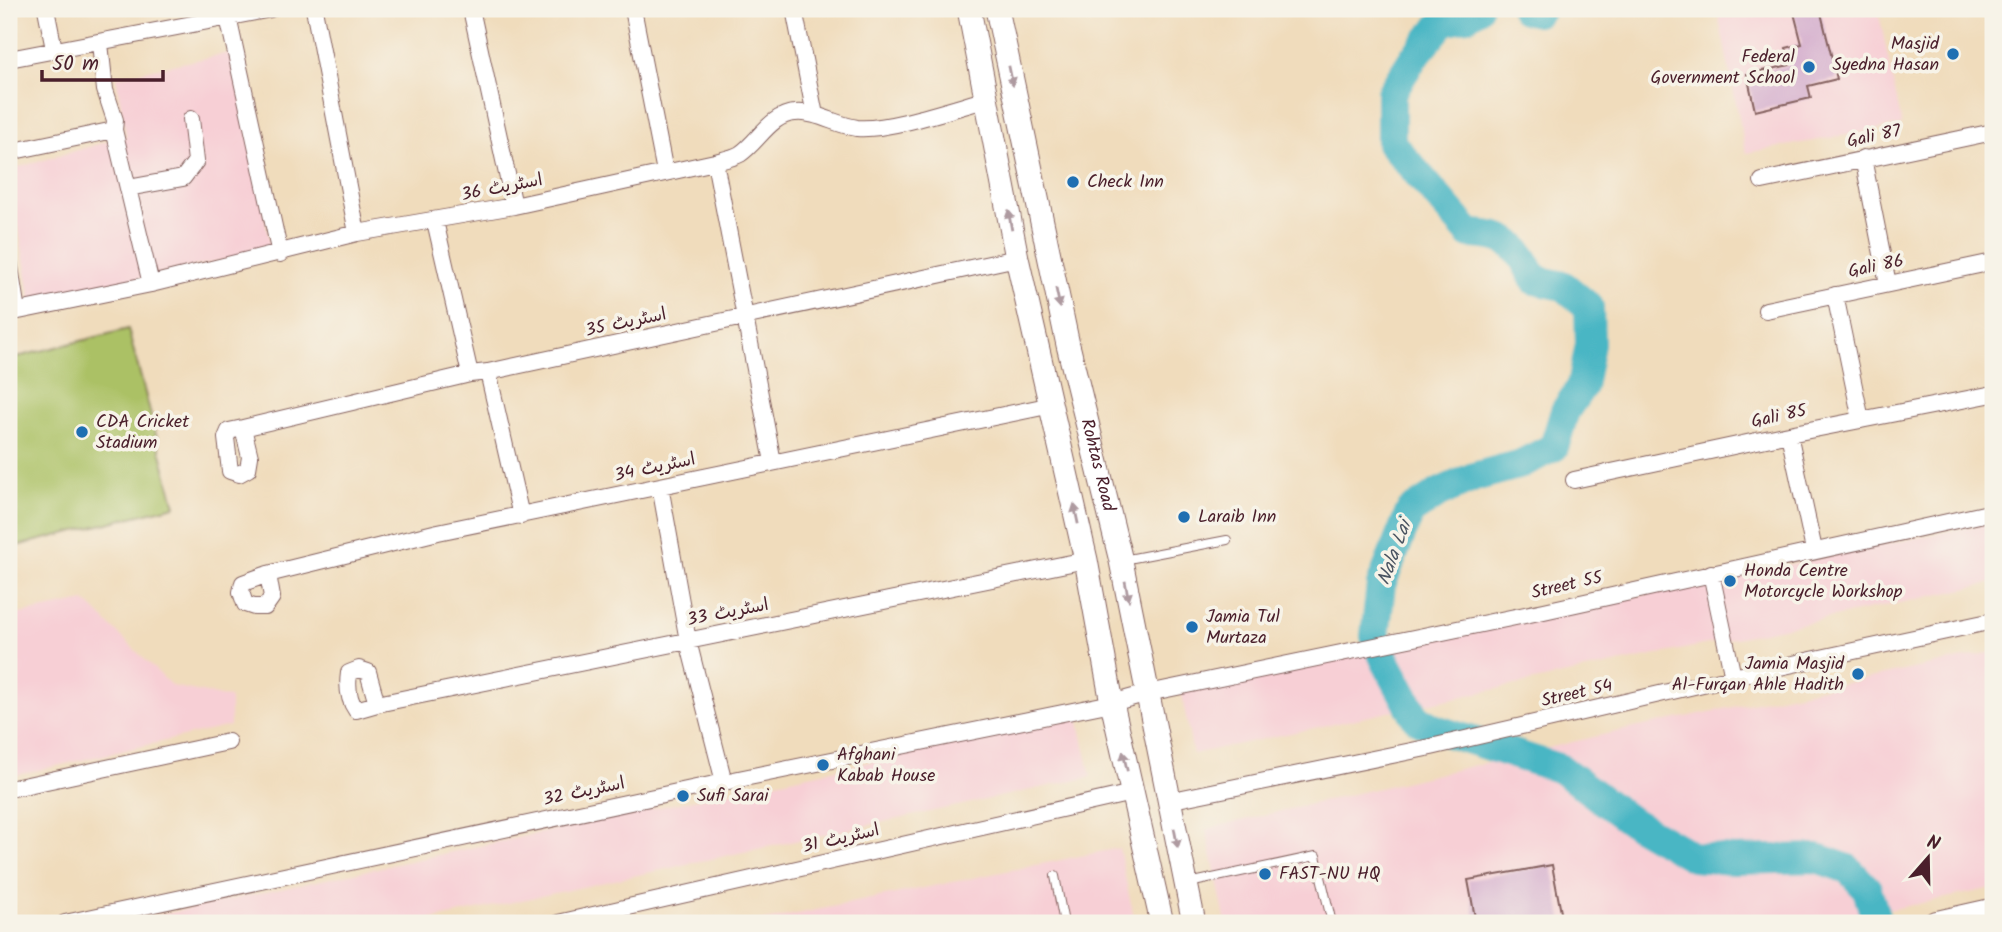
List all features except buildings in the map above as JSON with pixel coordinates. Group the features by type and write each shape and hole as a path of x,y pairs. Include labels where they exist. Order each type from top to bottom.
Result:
{"main road":[{"name":"Rohtas Road","path":"969,9 1017,258 1052,405 1086,561 1112,703 1162,923"},
{"name":"Rohtas Road","path":"997,9 1068,345 1121,561 1194,923"},
{"path":"1156,894 1186,887"},
{"path":"1936,923 1993,911"}],"street":[{"path":"46,9 54,49"},
{"path":"9,59 271,9"},
{"path":"314,9 357,233"},
{"path":"471,9 514,206"},
{"path":"633,9 664,172"},
{"path":"794,9 815,115"},
{"path":"228,17 280,254"},
{"path":"100,43 105,90 115,120 114,130 151,284"},
{"name":"اسٹریٹ 36","path":"13,312 151,284 357,233 514,206 715,162 739,155 763,131 793,112 815,115 831,122 859,128 888,125 988,99"},
{"path":"128,188 183,178 197,161 191,119"},
{"path":"9,152 114,130"},
{"name":"Gali 87","path":"1762,181 1993,132"},
{"path":"1863,158 1888,284"},
{"path":"715,162 773,462"},
{"path":"435,221 470,374"},
{"name":"اسٹریٹ 35","path":"243,428 470,374 1017,258"},
{"path":"9,261 13,312"},
{"name":"Gali 86","path":"1766,310 1993,262"},
{"path":"1835,295 1861,420"},
{"path":"488,372 521,516"},
{"name":"Gali 85","path":"1574,480 1993,394"},
{"name":"اسٹریٹ 34","path":"268,574 438,531 1052,405"},
{"path":"1789,434 1814,551"},
{"path":"660,486 688,641 723,782"},
{"name":"Street 55","path":"1112,703 1148,693 1544,611 1993,512"},
{"name":"اسٹریٹ 33","path":"377,704 1086,561"},
{"path":"1711,573 1733,677"},
{"name":"Street 54","path":"1168,801 1431,747 1733,677 1993,621"},
{"name":"اسٹریٹ 32","path":"65,923 723,782 1112,703"},
{"path":"9,789 228,742"},
{"name":"اسٹریٹ 31","path":"558,923 1132,793"}],"lane":[{"path":"1121,561 1227,540"},
{"path":"1186,887 1316,856 1332,923"},
{"path":"1055,876 1065,923"}],"shaded area":[{"name":"Federal Government School","path":"1717,9 1878,9 1902,125 1746,153"},
{"path":"234,52 271,250 31,302 9,170 126,136 116,77"},
{"path":"1993,522 1993,583 1193,754 1181,691"},
{"path":"85,601 172,686 230,698 230,726 9,777 9,616"},
{"path":"1993,652 1993,888 1827,923 1226,923 1206,829 1615,732"},
{"path":"1078,717 1091,777 416,923 122,923"},
{"path":"1119,848 1135,923 753,923"}],"green space":[{"name":"CDA Cricket Stadium","path":"128,329 175,506 9,548 9,359"}],"waterway":[{"name":"Nala Lai","path":"1477,9 1466,16 1444,21 1414,57 1391,93 1391,143 1470,234 1495,237 1511,244 1523,258 1535,280 1564,286 1589,307 1590,344 1582,386 1565,411 1554,447 1521,464 1474,477 1439,493 1410,512 1381,585 1375,636 1385,660 1416,718 1435,729 1561,769 1629,820 1693,857 1733,860 1817,858 1848,869 1867,889 1877,923"},
{"name":"Nala Lai","path":"1525,9 1537,12 1540,9"}],"place":[{"name":"Masjid Syedna Hasan","path":"1953,54"},
{"name":"Federal Government School","path":"1809,67"},
{"name":"Check Inn","path":"1073,182"},
{"name":"CDA Cricket Stadium","path":"82,432"},
{"name":"Laraib Inn","path":"1184,517"},
{"name":"Honda Centre Motorcycle Workshop","path":"1730,581"},
{"name":"Jamia Tul Murtaza","path":"1192,627"},
{"name":"Jamia Masjid Al-Furqan Ahle Hadith","path":"1858,674"},
{"name":"Afghani Kabab House","path":"823,765"},
{"name":"Sufi Sarai","path":"683,796"},
{"name":"FAST-NU HQ","path":"1265,874"}]}
